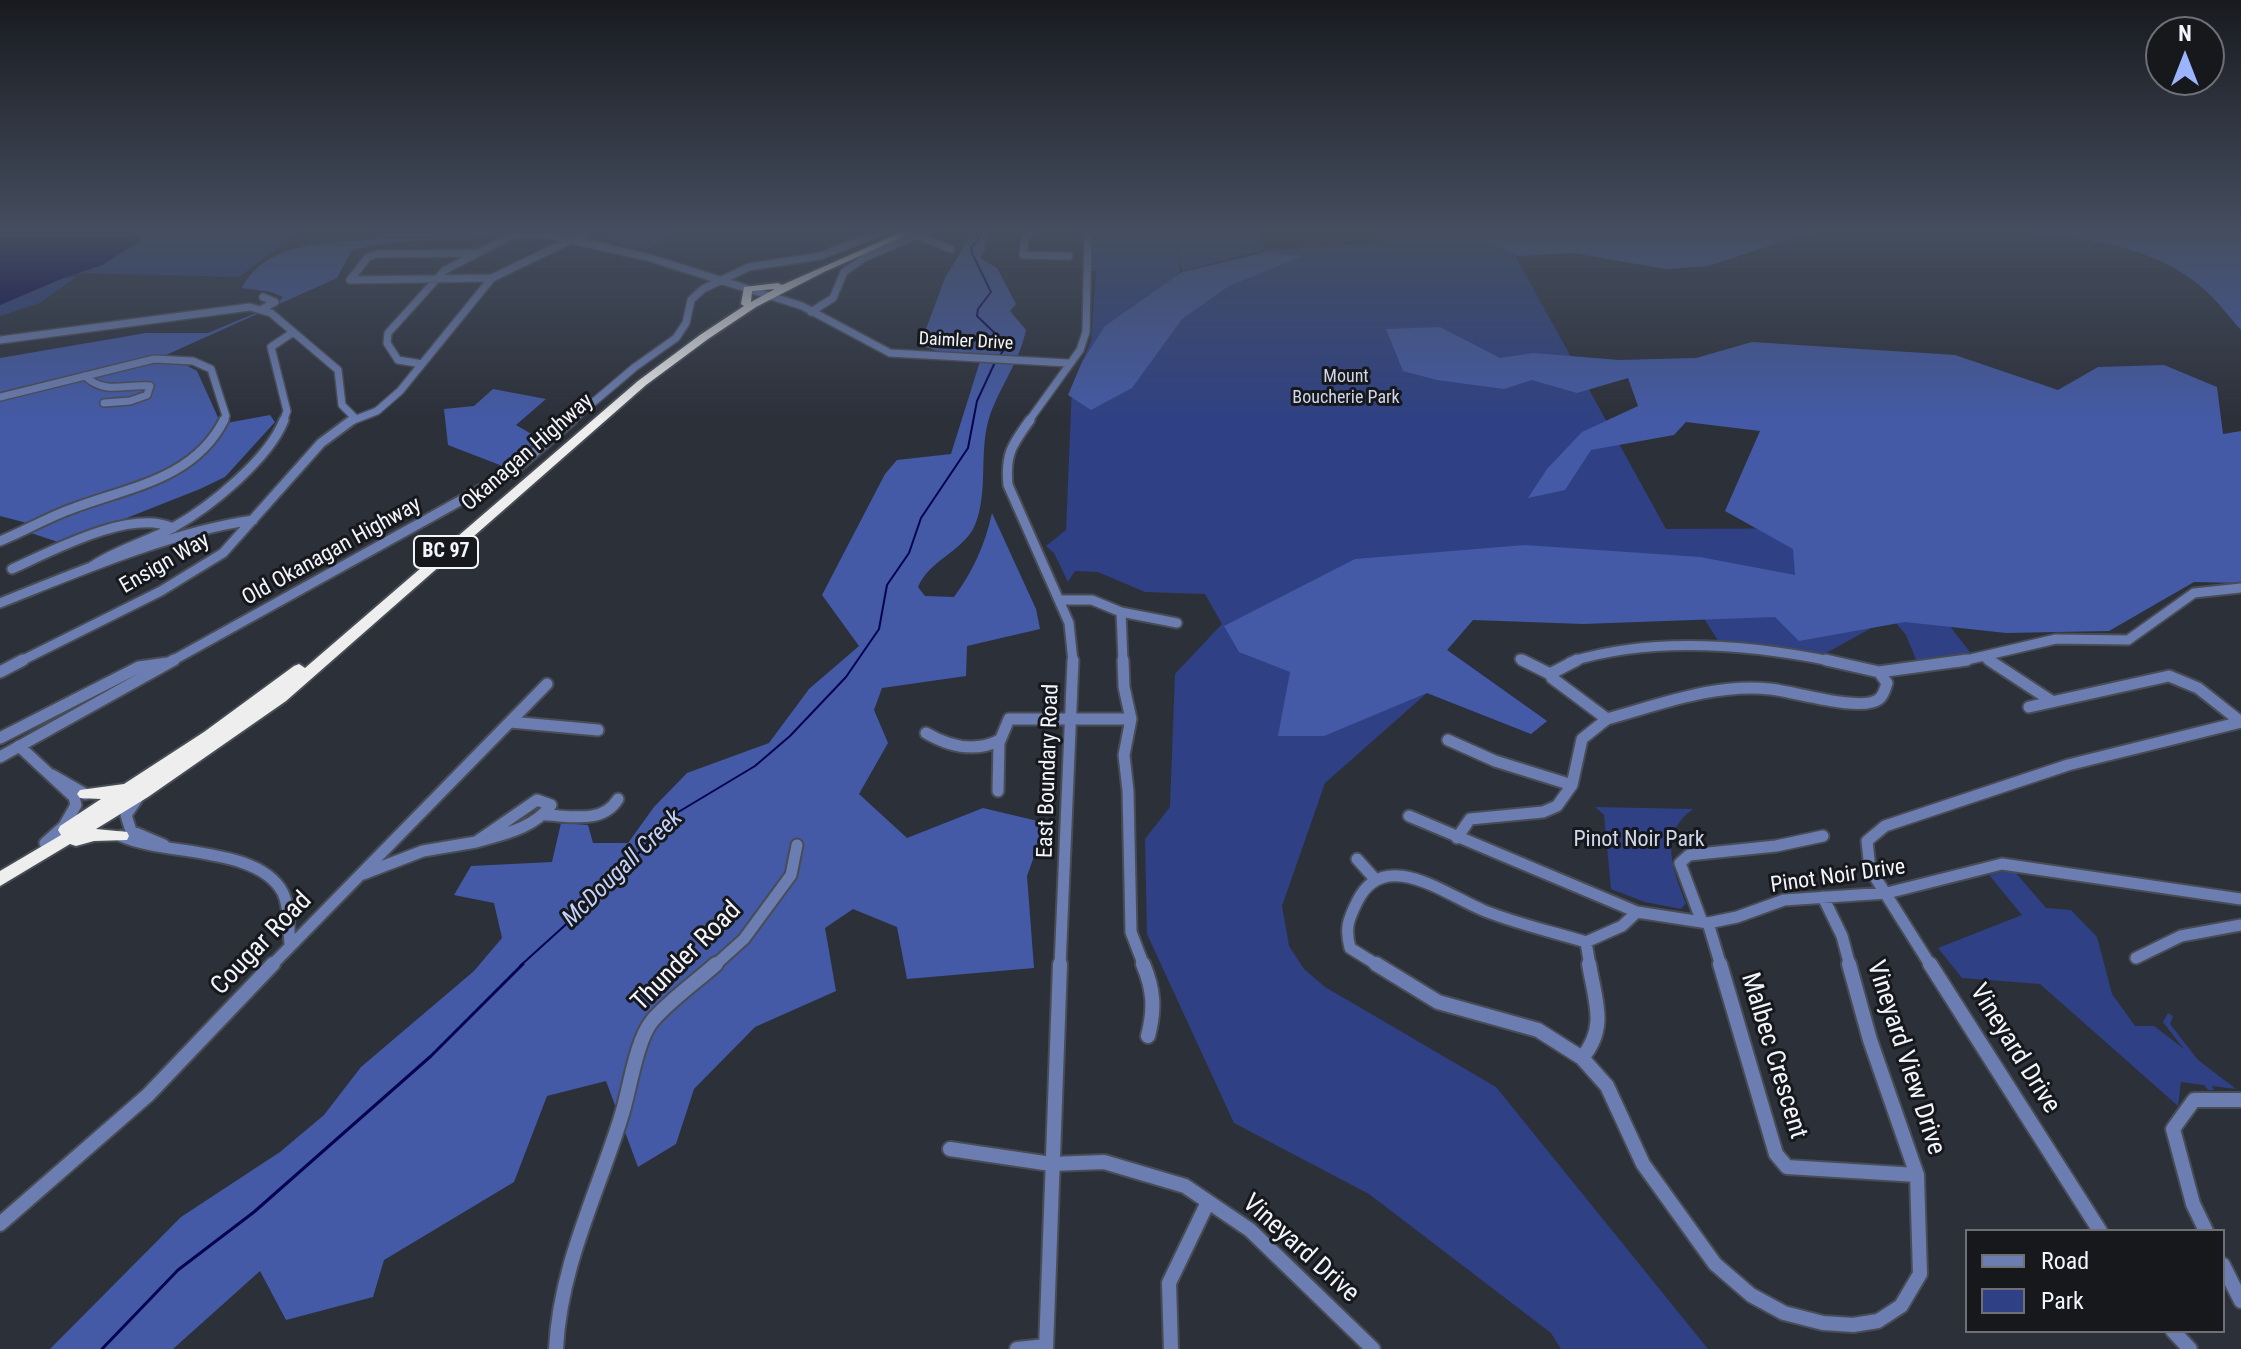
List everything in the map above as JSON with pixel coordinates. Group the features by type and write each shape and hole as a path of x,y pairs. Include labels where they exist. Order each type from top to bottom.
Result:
{"highway":[{"path":"747,295 747,306 786,302 783,295"},
{"name":"Okanagan Highway","path":"156,771 209,736 330,645 629,386 698,335 765,295"},
{"name":"Okanagan Highway","path":"0,868 143,793 281,697 642,383 747,306"},
{"path":"85,794 107,793 156,771"},
{"path":"98,816 138,790 156,771"},
{"path":"85,794 95,804 98,816 121,836"},
{"name":"Okanagan Highway","path":"0,879 98,816"},
{"path":"22,866 83,837 121,836"}],"street":[{"path":"421,295 388,333 387,343 398,360 422,364"},
{"name":"Ensign Way","path":"0,672 199,570 223,553 321,443 355,418 367,417 390,401 478,295"},
{"name":"Old Okanagan Highway","path":"0,757 512,472 635,367 676,338 686,323 691,300 698,295"},
{"name":"Daimler Drive","path":"765,295 811,312 890,353 1068,363"},
{"path":"811,312 834,295"},
{"name":"East Boundary Road","path":"1046,1347 1073,658 1069,623 1008,485 1006,464 1011,447 1080,350 1086,332 1087,295"},
{"path":"262,309 275,302 263,297"},
{"path":"0,340 225,308 262,309 271,313 338,370 341,406 348,416 355,418"},
{"path":"91,567 110,553 173,528 226,489 278,434 286,420 286,399 271,347 292,333"},
{"path":"0,397 135,362 176,358 196,360 211,369 226,416 221,429 204,452 180,470 67,511 0,541"},
{"path":"85,376 95,387 106,389 150,386 147,395 130,401 104,403"},
{"path":"0,603 91,567 226,524 253,520"},
{"path":"12,569 77,542 143,522 158,521 173,528"},
{"path":"1550,674 1556,667 1586,657 1704,647 1760,650 1879,672 1984,657 2056,639 2128,640 2194,593 2241,588"},
{"path":"1060,600 1081,596 1092,598 1121,612 1177,623"},
{"path":"1121,612 1124,687 1131,719 1124,755 1128,791 1131,932 1152,986 1154,1011 1148,1036"},
{"path":"1984,657 2050,700"},
{"path":"1520,659 1550,674 1607,719"},
{"path":"0,738 139,667 170,663"},
{"path":"1457,838 1470,819 1543,812 1557,806 1572,785 1582,739 1607,719 1701,695 1758,688 1874,703 1884,695 1887,683 1879,672"},
{"name":"Vineyard Drive","path":"2050,700 2169,676 2180,678 2214,699 2241,722 2068,765 1885,826 1867,841 1870,869 2099,1229"},
{"name":"Cougar Road","path":"0,1224 78,1162 145,1100 271,969 290,943 363,874 547,684"},
{"path":"2029,707 2050,700"},
{"path":"998,791 1000,740 1004,724 1009,719 1131,719"},
{"path":"510,722 598,730"},
{"path":"926,733 937,740 972,748 985,748 1000,740"},
{"path":"1448,740 1495,761 1572,785"},
{"path":"19,746 74,797 75,812 45,843"},
{"path":"51,774 85,794"},
{"path":"143,793 126,815 128,826 146,838 173,849"},
{"path":"363,874 423,851 476,842 546,815 601,816 614,809 618,799"},
{"name":"Pinot Noir Drive","path":"1409,816 1637,912 1705,922 1737,917 1784,900 1887,893 2002,864 2241,899"},
{"path":"121,836 151,847 247,865 271,877 284,893 290,943"},
{"name":"Malbec Crescent","path":"1823,836 1776,846 1689,855 1680,863 1705,922 1776,1154 1787,1167 1917,1175"},
{"name":"Thunder Road","path":"556,1349 556,1326 565,1274 598,1184 642,1040 651,1022 744,939 791,875 797,845"},
{"path":"1357,859 1375,879 1402,875 1420,880 1485,911 1586,942 1622,926 1637,912"},
{"name":"Vineyard View Drive","path":"1375,879 1364,886 1345,926 1350,948 1438,1002 1538,1030 1582,1058 1607,1086 1643,1164 1715,1264 1751,1295 1784,1313 1823,1323 1853,1325 1878,1321 1901,1306 1920,1274 1917,1175 1870,1040 1842,936 1823,897"},
{"path":"2136,958 2181,936 2241,925"},
{"path":"1582,1058 1594,1044 1599,1029 1586,942"},
{"path":"2205,1229 2193,1204 2173,1129 2194,1100 2241,1100"},
{"name":"Vineyard Drive","path":"950,1149 1051,1164 1104,1162 1185,1186 1250,1230 1373,1349"},
{"path":"1171,1349 1169,1283 1208,1202"},
{"path":"2225,1269 2241,1301"},
{"path":"2175,1333 2190,1349"},
{"path":"1017,1349 1046,1347"}],"green space":[{"path":"23,295 51,295 40,303 0,316 0,305"},
{"name":"Mount Boucherie Park","path":"1094,295 1537,295 1666,529 1883,528 1973,656 1917,662 1906,635 1891,617 1821,656 1721,645 1703,617 1473,620 1447,650 1547,721 1531,734 1427,693 1325,783 1282,906 1289,946 1304,969 1325,987 1496,1087 1708,1349 1561,1349 1551,1333 1369,1194 1234,1123 1147,934 1145,839 1170,807 1175,674 1222,624 1205,594 1145,592 1098,572 1075,571 1068,582 1054,553 1046,546 1066,530 1072,386 1091,341"},
{"name":"Pinot Noir Park","path":"1595,807 1693,809 1682,819 1672,841 1673,865 1686,903 1681,909 1645,902 1611,889 1604,815"},
{"path":"2015,872 2046,908 2071,910 2097,937 2112,994 2135,1026 2154,1026 2184,1049 2163,1022 2168,1013 2173,1016 2170,1024 2198,1060 2236,1089 2212,1086 2214,1090 2208,1090 2204,1085 2181,1082 2178,1106 2040,984 1962,978 1938,948 2022,915 1989,875"}],"shaded area":[{"path":"0,295 24,295 0,305"},
{"path":"278,295 299,295 146,364 182,363 197,371 221,424 270,415 275,422 225,477 109,525 77,542 58,542 31,533 27,523 0,516 0,358 146,333 208,333 277,304 283,297"},
{"path":"939,295 1011,295 1016,304 1010,311 1026,330 986,429 982,498 975,525 963,542 930,570 918,587 925,596 954,597 978,557 992,513 1036,609 1040,629 967,646 966,676 882,688 874,710 888,743 859,794 907,838 983,808 1046,823 1027,876 1034,968 907,979 897,927 853,909 825,928 836,991 755,1027 694,1089 676,1144 638,1167 606,1081 547,1096 514,1182 384,1260 373,1297 286,1320 260,1271 173,1349 50,1349 181,1217 280,1152 324,1115 361,1067 474,971 502,938 494,903 454,895 471,866 552,862 561,823 588,825 593,843 628,843 654,807 687,773 769,743 809,689 859,646 822,595 885,474 897,460 951,454 982,355 940,352 920,345"},
{"path":"1149,295 1216,295 1182,319 1132,388 1091,410 1068,395 1082,362 1105,326"},
{"path":"2210,295 2241,295 2241,330"},
{"path":"1440,327 1500,358 1533,353 1619,360 1696,358 1752,342 1955,355 2058,390 2098,367 2164,365 2217,387 2223,434 2241,431 2241,583 2194,582 2109,631 2006,633 1905,622 1799,641 1775,617 1583,624 1473,620 1447,650 1547,721 1531,734 1427,693 1324,736 1278,736 1290,672 1239,652 1224,626 1355,559 1525,545 1700,557 1795,575 1793,549 1725,511 1760,431 1686,422 1674,435 1591,450 1565,490 1528,498 1547,469 1582,432 1638,406 1628,378 1577,393 1532,380 1504,389 1437,380 1403,371 1386,329"},
{"path":"493,389 546,399 516,425 540,439 505,467 448,445 444,409 474,406"}],"waterway":[{"name":"McDougall Creek","path":"989,295 978,309 977,316 1003,341 1004,350 1000,355"},
{"name":"McDougall Creek","path":"520,966 604,890 675,814 755,766 790,736 846,677 879,629 887,585 909,553 921,518 968,448 977,401 996,360"},
{"name":"McDougall Creek","path":"102,1349 178,1270 254,1212 431,1056 523,964"}]}
